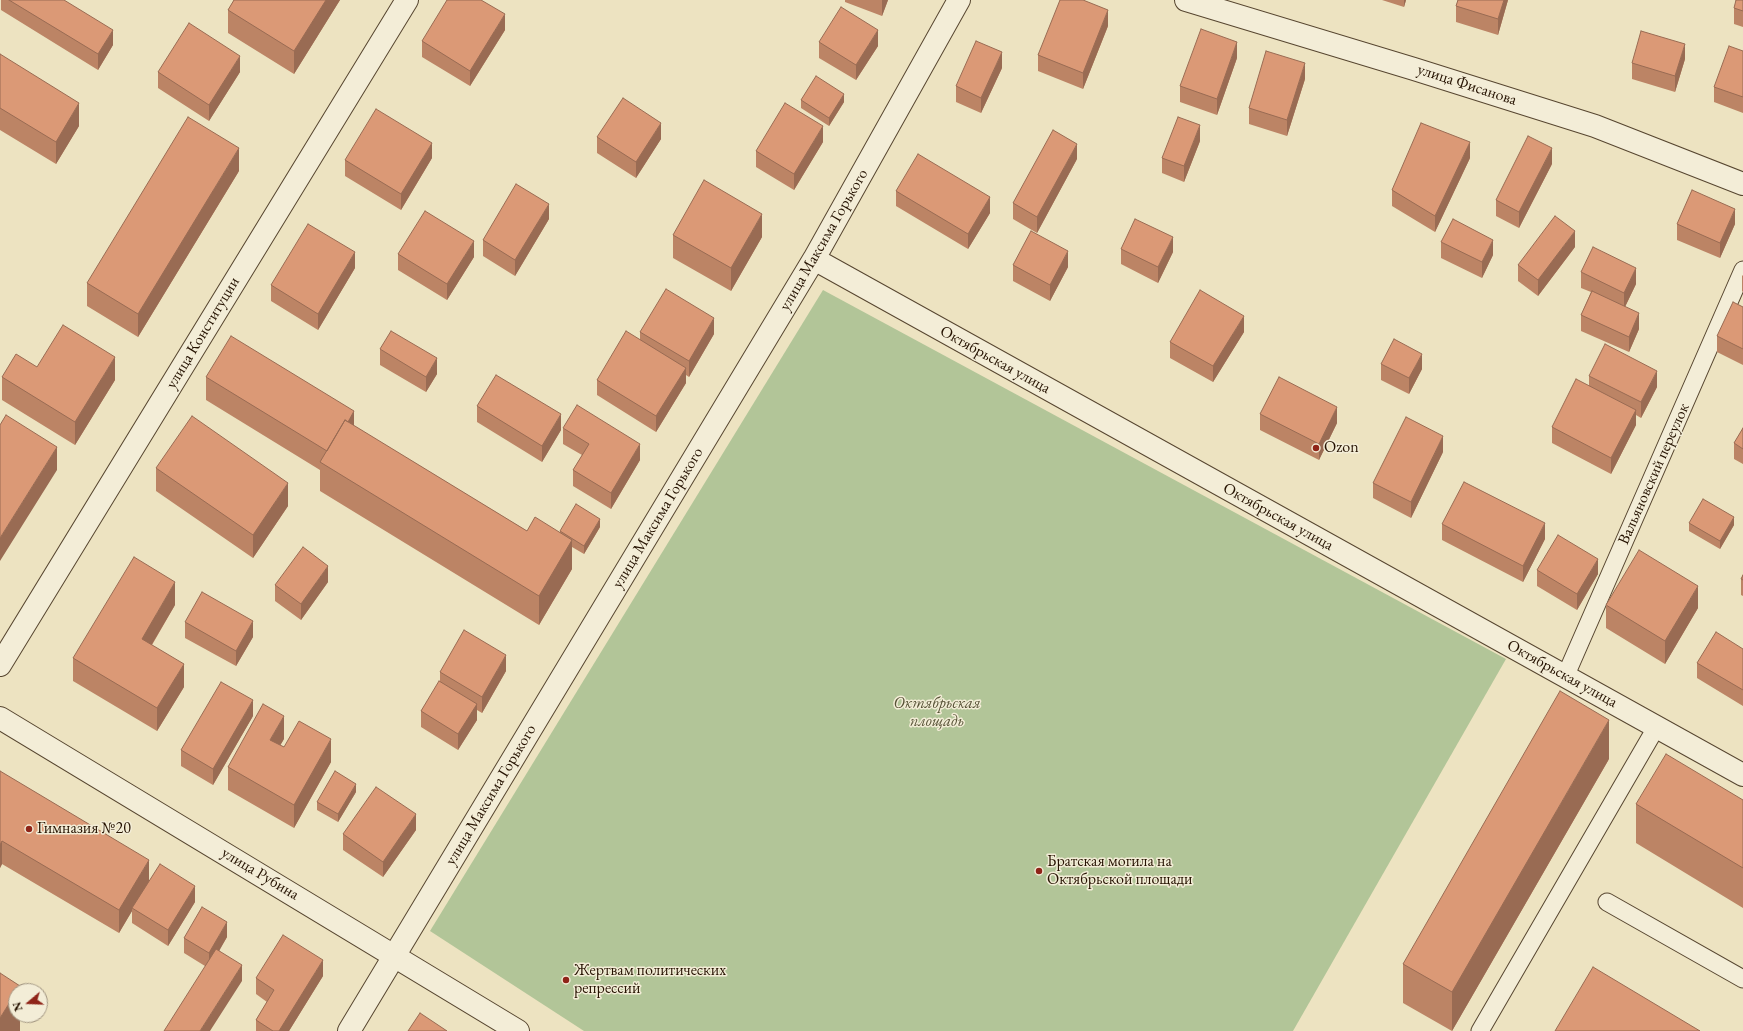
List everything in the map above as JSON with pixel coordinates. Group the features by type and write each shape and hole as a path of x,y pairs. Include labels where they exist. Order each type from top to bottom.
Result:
{"street":[{"name":"улица Конституции","path":"0,665 406,0"},
{"name":"улица Максима Горького","path":"349,1031 814,259 959,0"},
{"name":"улица Фисанова","path":"1186,0 1595,126 1743,184"},
{"name":"Октябрьская улица","path":"814,259 1743,775"},
{"name":"улица Рубина","path":"0,718 395,955 518,1031"}],"lane":[{"name":"Вальяновский переулок","path":"1565,677 1743,270"},
{"path":"1480,1031 1657,726"},
{"path":"1607,902 1743,979"}],"green space":[{"name":"Октябрьская площадь","path":"823,290 1506,659 1293,1031 584,1031 430,931"}],"building":[{"path":"9,0 64,0 113,30 98,54"},
{"path":"234,0 326,0 294,51 228,10"},
{"path":"447,0 481,0 505,14 470,71 422,41"},
{"path":"1060,0 1083,0 1108,10 1083,73 1038,55"},
{"path":"1458,0 1504,0 1498,19 1456,6"},
{"path":"1736,0 1743,0 1743,11 1734,8"},
{"path":"841,7 878,30 856,65 819,42"},
{"path":"189,23 240,56 209,105 158,72"},
{"path":"1201,29 1237,42 1217,99 1180,86"},
{"path":"1641,31 1685,44 1675,76 1632,63"},
{"path":"976,41 1002,52 981,98 956,86"},
{"path":"1729,46 1743,51 1743,97 1714,87"},
{"path":"1266,51 1305,63 1287,120 1249,108"},
{"path":"0,54 79,103 56,142 0,108"},
{"path":"816,76 844,94 829,118 801,100"},
{"path":"623,98 661,123 636,162 597,137"},
{"path":"785,103 823,126 794,174 756,151"},
{"path":"376,109 432,143 401,194 345,160"},
{"path":"188,117 239,148 138,314 87,283"},
{"path":"1178,117 1200,125 1184,166 1162,158"},
{"path":"1421,123 1470,142 1435,216 1392,190"},
{"path":"1053,130 1077,144 1037,217 1013,203"},
{"path":"1528,136 1552,148 1519,212 1496,200"},
{"path":"918,154 990,197 968,234 896,191"},
{"path":"704,180 762,214 731,268 673,235"},
{"path":"516,184 549,204 515,260 483,240"},
{"path":"1692,190 1735,209 1720,243 1677,224"},
{"path":"425,211 474,241 447,284 398,254"},
{"path":"1555,216 1575,231 1538,280 1518,265"},
{"path":"1135,219 1173,237 1158,267 1121,249"},
{"path":"1453,219 1493,240 1482,262 1441,242"},
{"path":"308,224 355,252 318,314 271,285"},
{"path":"1031,231 1068,251 1050,285 1013,265"},
{"path":"1593,247 1636,268 1624,293 1581,272"},
{"path":"666,289 714,318 689,361 640,332"},
{"path":"1200,290 1244,316 1213,366 1170,342"},
{"path":"1592,291 1639,313 1629,337 1581,315"},
{"path":"1733,302 1743,307 1743,349 1717,336"},
{"path":"63,325 115,357 75,422 2,377 16,354 37,367"},
{"path":"391,331 437,358 426,377 380,349"},
{"path":"626,331 686,368 656,416 597,380"},
{"path":"231,336 354,411 348,422 345,420 327,451 206,377"},
{"path":"1394,339 1422,354 1409,378 1381,364"},
{"path":"1605,344 1657,371 1641,402 1589,376"},
{"path":"496,375 561,414 542,446 477,406"},
{"path":"1279,377 1337,407 1319,444 1260,414"},
{"path":"1576,379 1636,410 1611,458 1552,427"},
{"path":"577,405 640,444 611,493 573,470 589,444 563,428"},
{"path":"6,415 57,447 0,538 0,425"},
{"path":"192,416 288,483 253,535 156,468"},
{"path":"1406,417 1443,436 1411,502 1373,483"},
{"path":"345,420 527,531 535,517 572,540 539,596 320,462"},
{"path":"1743,428 1743,449 1734,443"},
{"path":"1464,482 1545,523 1523,566 1442,524"},
{"path":"1703,499 1734,517 1720,541 1689,523"},
{"path":"576,504 600,519 584,546 560,531"},
{"path":"1558,535 1598,559 1577,594 1537,570"},
{"path":"303,547 328,566 301,604 275,585"},
{"path":"1639,550 1698,586 1665,641 1606,605"},
{"path":"134,557 175,582 142,639 184,664 157,708 73,658"},
{"path":"202,592 253,621 236,651 185,622"},
{"path":"464,630 506,655 482,697 440,672"},
{"path":"1716,632 1743,649 1743,690 1697,663"},
{"path":"439,681 477,704 458,734 421,711"},
{"path":"221,682 253,700 213,769 181,750"},
{"path":"1560,691 1609,720 1452,992 1403,964"},
{"path":"263,704 284,716 270,740 284,747 299,721 331,739 294,805 228,767"},
{"path":"1666,754 1743,800 1743,868 1636,804"},
{"name":"Гимназия №20","path":"0,771 149,860 119,910 2,841 0,845"},
{"path":"335,771 356,784 338,814 317,802"},
{"path":"376,787 416,814 383,862 343,834"},
{"path":"160,864 195,886 168,930 132,908"},
{"path":"202,907 227,922 209,953 184,938"},
{"path":"283,935 323,960 279,1031 273,1031 256,1020 274,990 256,978"},
{"path":"216,949 242,965 200,1031 164,1031"},
{"path":"1593,967 1700,1031 1555,1031"},
{"path":"0,973 15,983 8,983 8,1005 0,1018"},
{"path":"420,1013 447,1031 408,1031"}],"place":[{"name":"Ozon","path":"1316,448"},
{"name":"Гимназия №20","path":"29,829"},
{"name":"Братская могила на Октябрьской площади","path":"1039,871"},
{"name":"Жертвам политических репрессий","path":"566,980"}]}
